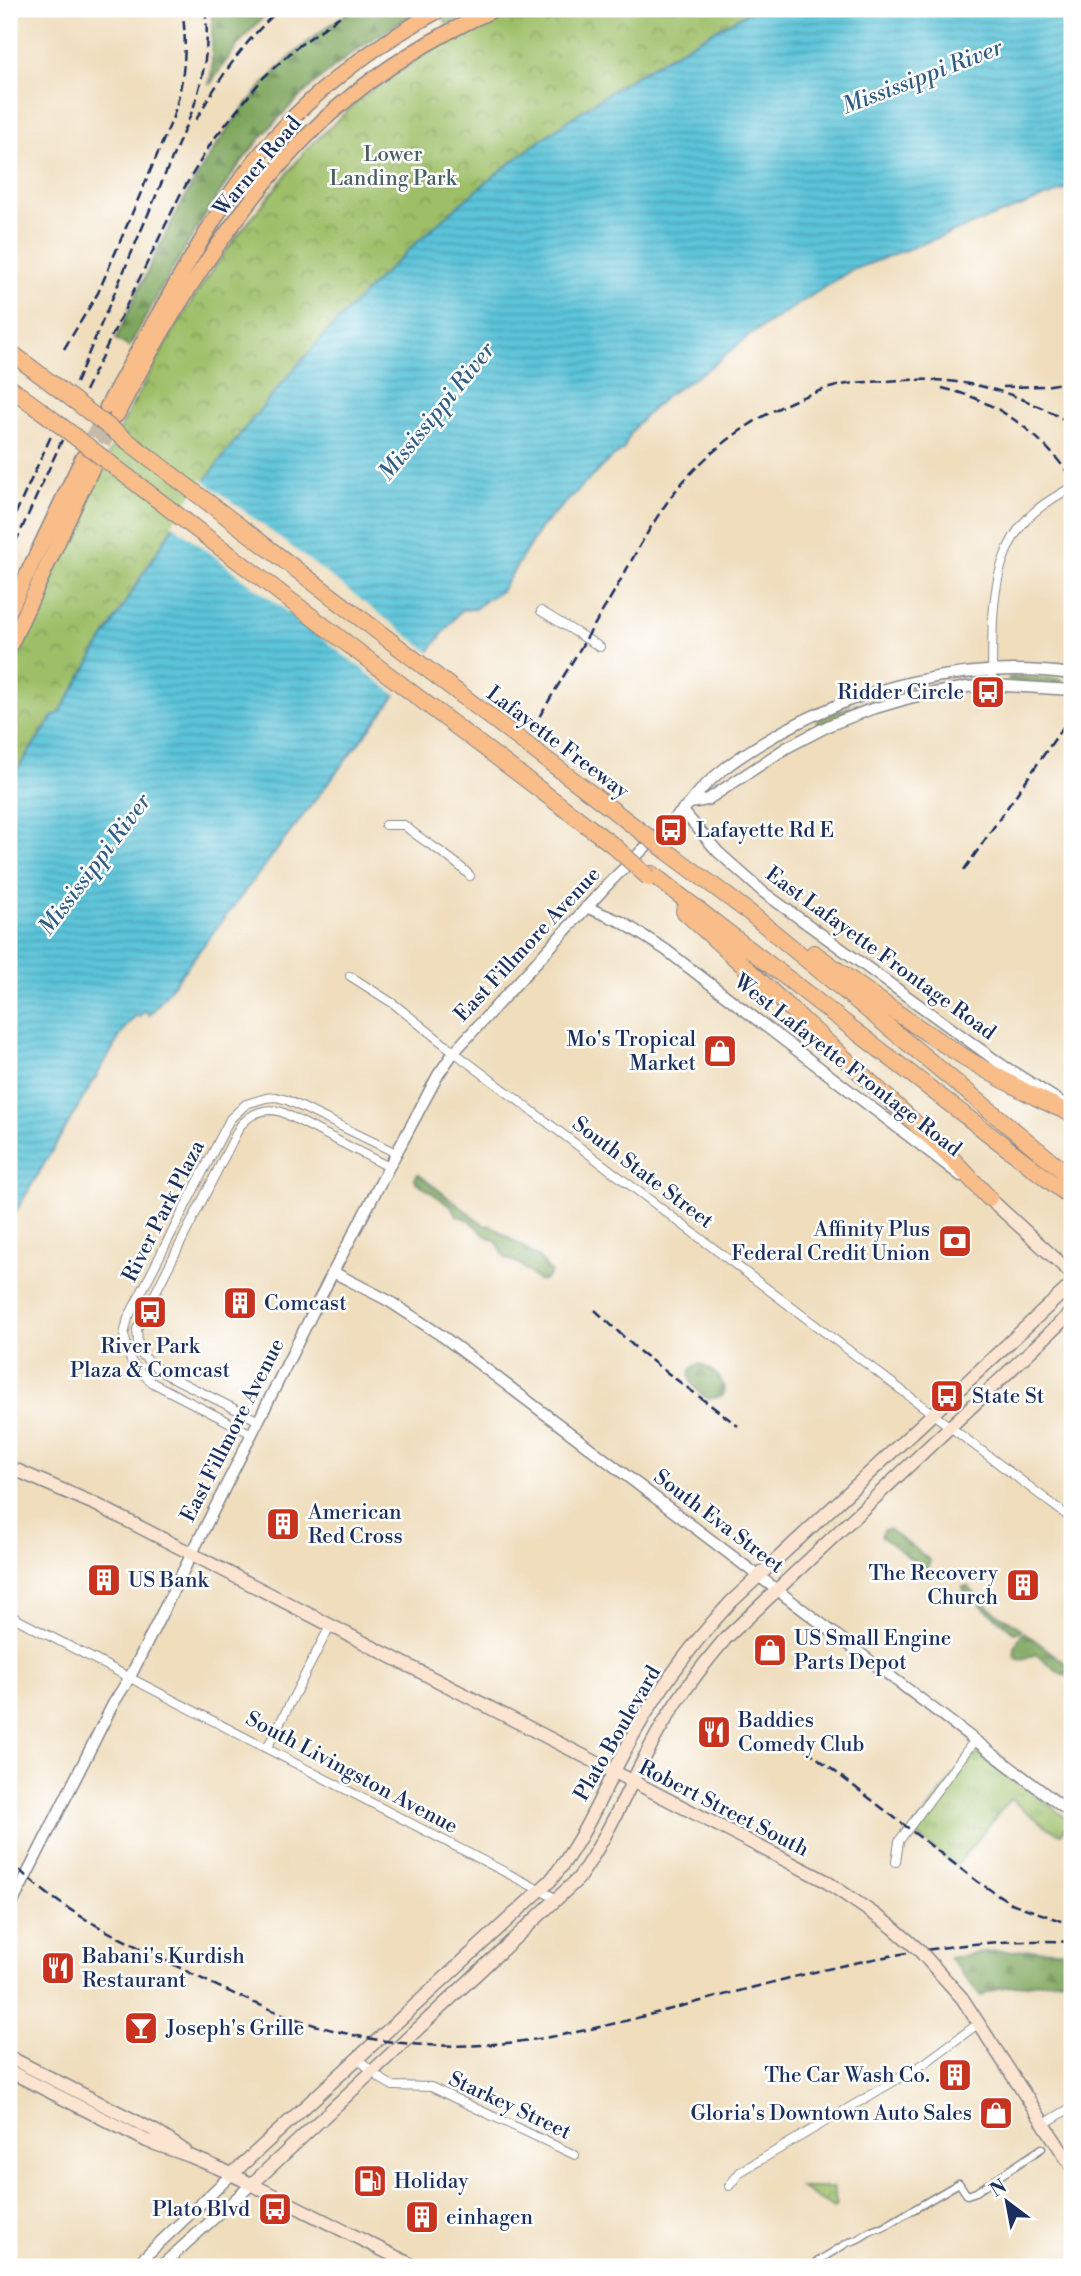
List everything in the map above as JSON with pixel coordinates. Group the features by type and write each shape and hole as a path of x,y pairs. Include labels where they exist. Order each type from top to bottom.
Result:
{"highway":[{"name":"Warner Road","path":"442,9 394,36 342,74 298,113 261,154 215,219 129,365 112,411 205,267 251,203 295,150 336,108 382,72 435,39 495,9"},
{"name":"Lafayette Freeway","path":"9,351 750,913 1072,1178"},
{"path":"9,387 1072,1198"},
{"path":"9,612 88,461 9,648"},
{"path":"650,876 939,1145 989,1198"},
{"path":"750,913 802,945 952,1051 1034,1097 1072,1114"}],"main road":[{"name":"West Lafayette Frontage Road","path":"989,1198 1072,1274"},
{"name":"Plato Boulevard","path":"231,2175 541,1891 569,1857 585,1830 658,1693 730,1603 1072,1284"},
{"name":"Plato Boulevard","path":"252,2185 557,1899 586,1868 671,1711 710,1657 743,1620 1072,1312"},
{"name":"Robert Street South","path":"9,1466 97,1505 824,1880 890,1925 919,1950 962,1998 1072,2167"},
{"path":"9,2057 155,2131 190,2156"},
{"path":"9,2071 146,2141 190,2156 231,2175 416,2267"}],"street":[{"path":"992,685 996,594 1001,564 1007,549 1028,518 1072,487"},
{"path":"541,611 600,647"},
{"name":"East Fillmore Avenue","path":"9,1910 12,1896 113,1704 130,1677 333,1272 438,1074 454,1052 586,907 699,791 717,774 782,731 855,697 899,685 992,671 1072,674"},
{"name":"East Fillmore Avenue","path":"686,807 707,800 786,748 830,725 869,710 959,688 992,685 1072,690"},
{"name":"East Lafayette Frontage Road","path":"686,807 718,852 763,892 1002,1065 1072,1108"},
{"path":"384,825 404,825 419,838 458,862 470,876"},
{"name":"West Lafayette Frontage Road","path":"586,907 622,922 666,950 989,1198"},
{"name":"South State Street","path":"350,976 394,1004 1072,1519"},
{"name":"River Park Plaza","path":"252,1434 153,1383 131,1361 126,1346 125,1326 150,1275 230,1119 246,1104 266,1098 287,1100 396,1153"},
{"name":"River Park Plaza","path":"259,1421 148,1363 138,1343 137,1329 152,1296 240,1126 252,1115 268,1110 282,1112 389,1167"},
{"name":"South Eva Street","path":"333,1272 389,1301 445,1338 1072,1815"},
{"name":"South Livingston Avenue","path":"9,1615 557,1899"},
{"path":"267,1748 330,1626"},
{"path":"896,1862 899,1841 974,1741"},
{"path":"729,2186 740,2172 925,2063 979,2023"},
{"name":"Starkey Street","path":"357,2058 372,2073 393,2087 431,2087 575,2155"},
{"path":"1044,2124 1072,2107"},
{"path":"808,2267 959,2183 967,2195 976,2192 1042,2148"},
{"path":"134,2267 231,2175"},
{"path":"160,2267 252,2185"}],"green space":[{"path":"212,9 272,9 238,45 209,86 212,70"},
{"path":"354,9 424,9 344,59 274,123 234,172 206,214 129,347 116,339 184,199 239,113 273,74 311,40"},
{"path":"455,9 480,9 447,25 443,15"},
{"name":"Lower Landing Park","path":"516,9 755,9 634,77 540,141 486,182 435,226 338,321 249,423 208,477 149,564 59,714 53,716 9,781 9,670 127,415 173,331 205,281 230,245 307,149 361,98 432,50"},
{"path":"1011,677 1062,681 1060,684 1011,681 1008,679"},
{"path":"957,680 958,684 873,703 820,724 817,722 818,719 886,695"},
{"path":"418,1174 484,1225 492,1226 539,1258 551,1273 545,1280 538,1281 520,1264 505,1258 496,1241 483,1234 469,1220 456,1215 451,1206 416,1182"},
{"path":"700,1364 721,1381 723,1396 708,1399 694,1386 690,1371"},
{"path":"888,1529 930,1560 928,1569 881,1536 883,1530"},
{"path":"967,1586 990,1608 1014,1623 1021,1631 1015,1633 978,1603 966,1597 963,1587"},
{"path":"1024,1632 1072,1668 1072,1678 1057,1671 1036,1654 1025,1659 1016,1658 1016,1645"},
{"path":"980,1754 1066,1818 1067,1827 1061,1834 1048,1828 1010,1799 956,1866 912,1831 968,1757"},
{"path":"984,1952 1072,1952 1072,1978 998,1988 981,1996 949,1958"},
{"path":"801,2188 833,2188 837,2206 834,2208"}],"water":[{"name":"Mississippi River","path":"755,9 1072,9 1072,187 850,271 750,335 712,366 666,396 638,423 623,450 610,459 541,527 501,591 475,609 461,610 150,1015 145,1011 139,1017 136,1015 125,1028 9,1223 9,781 54,716 59,714 149,564 208,477 249,423 338,321 435,226 486,182 540,141 634,77"}],"pier":[{"path":"202,479 432,654 399,697 172,524"}],"tunnel":[{"path":"83,456 105,412"},
{"path":"94,463 116,418"}],"railway":[{"path":"64,349 98,293 172,120 184,65 182,9"},
{"path":"76,383 193,109 205,59 205,9"},
{"path":"196,120 234,61 255,34 280,9"},
{"path":"85,391 180,195 213,140 264,77 296,48 350,9"},
{"path":"532,729 671,497 696,467 714,451 775,410 797,399 842,385 938,380 1006,393 1072,424"},
{"path":"1003,387 1045,386 1072,381"},
{"path":"942,388 981,401 1016,421 1046,447 1072,479"},
{"path":"9,528 52,434"},
{"path":"9,557 62,440"},
{"path":"964,870 1072,714"},
{"path":"595,1310 640,1352 738,1426"},
{"path":"794,1740 978,1882 1011,1903 1072,1925"},
{"path":"9,1859 48,1894 91,1922 263,2007 344,2033 372,2039 440,2046 513,2042 583,2031 879,1958 976,1944 1072,1942"}],"place":[{"name":"Ridder Circle","path":"988,692"},
{"name":"Lafayette Rd E","path":"671,830"},
{"name":"Mo's Tropical Market","path":"720,1051"},
{"name":"Affinity Plus Federal Credit Union","path":"955,1241"},
{"name":"Comcast","path":"240,1303"},
{"name":"River Park Plaza & Comcast","path":"150,1312"},
{"name":"State St","path":"947,1396"},
{"name":"American Red Cross","path":"283,1524"},
{"name":"US Bank","path":"104,1580"},
{"name":"The Recovery Church","path":"1023,1585"},
{"name":"US Small Engine Parts Depot","path":"770,1650"},
{"name":"Baddies Comedy Club","path":"714,1732"},
{"name":"Babani's Kurdish Restaurant","path":"58,1968"},
{"name":"Joseph's Grille","path":"141,2028"},
{"name":"The Car Wash Co.","path":"955,2075"},
{"name":"Gloria's Downtown Auto Sales","path":"996,2113"},
{"name":"Holiday","path":"370,2181"},
{"name":"Plato Blvd","path":"275,2209"},
{"name":"einhagen","path":"422,2217"}]}
